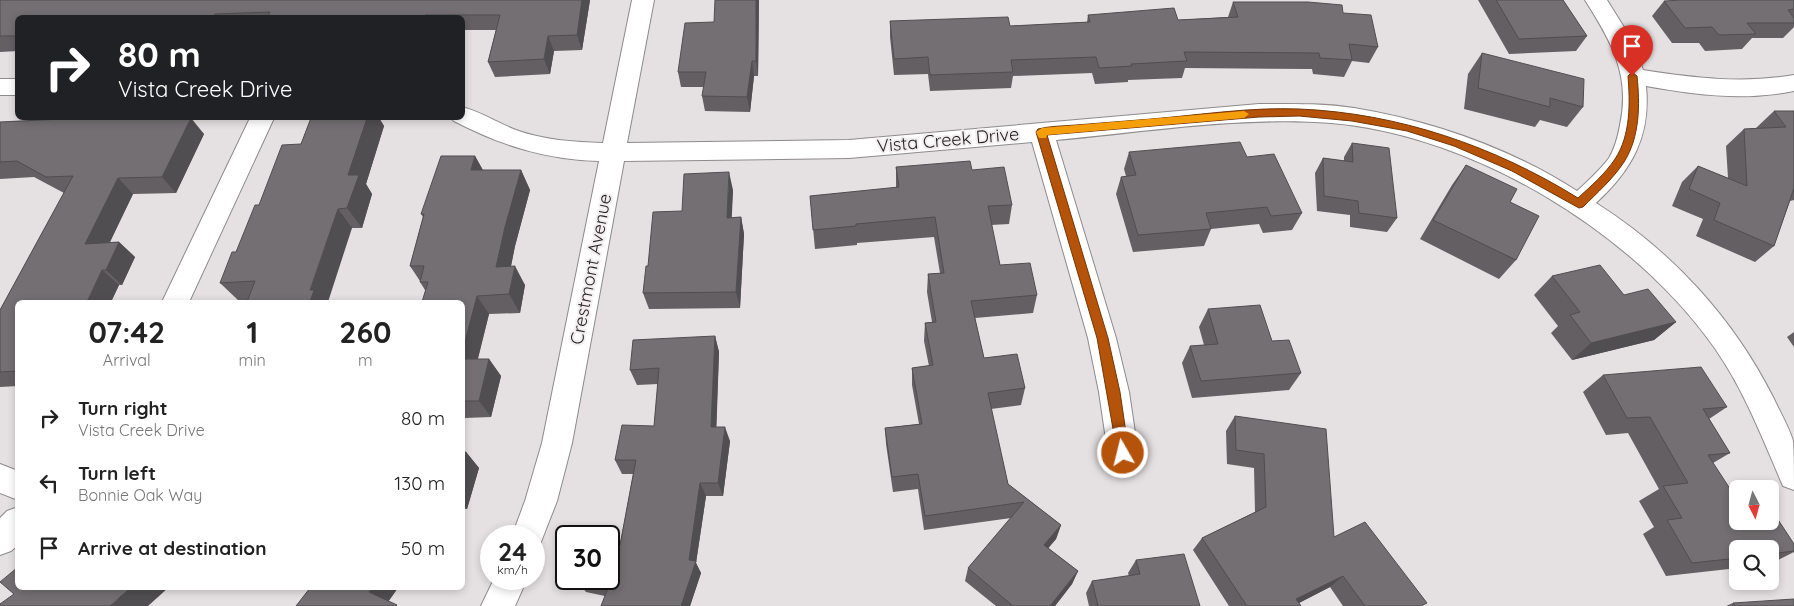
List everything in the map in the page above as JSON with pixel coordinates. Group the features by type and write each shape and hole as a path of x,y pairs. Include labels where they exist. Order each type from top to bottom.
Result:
{"street":[{"name":"Crestmont Avenue","path":"532,525 541,501 556,443 643,0"},
{"path":"1579,204 1602,182 1621,159 1630,136 1635,105 1632,76 1627,54 1596,0"},
{"path":"1632,76 1712,88 1748,89 1794,83"},
{"path":"0,87 15,87"},
{"name":"Vista Creek Drive","path":"465,116 522,142 567,149 613,152 801,151 1259,113 1299,113 1352,117 1407,128 1458,143 1502,161 1544,182 1579,204 1626,239 1676,284 1715,327 1746,375 1794,476"},
{"path":"176,300 261,120"},
{"path":"1042,132 1102,338 1114,392 1123,453"},
{"path":"0,478 15,485"},
{"path":"0,540 15,525"},
{"path":"498,606 506,590"}],"building":[{"path":"0,0 582,0 577,35 548,36 544,59 488,62 500,15 268,15 270,12 214,15 15,15 15,36 0,36"},
{"path":"715,0 756,0 756,61 752,61 747,97 702,96 706,72 678,72 685,23 714,22"},
{"path":"1496,0 1563,0 1587,36 1519,39"},
{"path":"1794,0 1794,9 1788,10 1794,18 1794,23 1747,23 1756,34 1719,35 1712,27 1685,28 1664,1"},
{"path":"1233,2 1308,2 1342,5 1343,13 1371,15 1378,47 1349,44 1352,60 1320,58 1319,53 1184,52 1187,61 1099,68 1096,57 1011,60 1013,72 930,75 928,57 894,59 890,21 1008,17 1010,26 1090,22 1088,15 1174,8 1178,20 1238,17"},
{"path":"1482,53 1584,79 1583,107 1550,98 1550,107 1478,88"},
{"path":"1774,111 1794,111 1794,188 1774,246 1714,220 1720,203 1689,189 1698,166 1747,186 1744,129 1786,127"},
{"path":"41,120 190,120 162,177 118,178 85,244 119,242 106,270 102,270 88,300 15,300 15,371 0,372 0,310 73,176 46,177 17,161 0,162 0,122"},
{"path":"310,120 366,120 348,175 359,175 347,208 338,209 310,290 314,290 311,300 248,300 255,281 220,283 232,252 236,252 255,205 259,205 282,145 301,144"},
{"path":"1240,142 1247,157 1274,154 1302,213 1271,216 1267,207 1206,213 1211,229 1138,235 1121,177 1136,175 1129,152"},
{"path":"1352,143 1389,148 1397,218 1359,213 1358,201 1324,196 1323,158 1353,162"},
{"path":"441,156 475,156 471,170 521,170 496,267 515,266 509,294 477,296 465,342 465,300 423,300 428,282 420,282 424,266 410,266 424,214 421,214"},
{"path":"970,161 972,170 1004,167 1012,205 988,206 1000,265 1030,263 1037,295 971,301 984,358 1017,354 1025,388 988,393 1008,484 1061,525 1044,545 1078,571 1050,606 1013,606 968,568 1024,502 925,516 918,474 892,477 885,428 922,424 912,368 933,365 925,323 936,322 928,274 944,273 935,217 813,230 810,196 899,187 896,167"},
{"path":"1466,165 1517,189 1510,202 1539,216 1516,260 1433,220"},
{"path":"729,172 727,218 741,217 736,292 643,293 646,266 648,266 653,212 682,211 684,174"},
{"path":"1600,265 1624,295 1648,289 1676,322 1591,343 1570,315 1580,312 1552,276"},
{"path":"1260,305 1272,341 1289,340 1301,373 1201,381 1190,346 1218,344 1208,309"},
{"path":"715,336 711,427 725,427 718,483 700,483 689,560 696,561 681,606 601,606 607,590 620,590 620,545 636,460 615,460 622,425 654,426 659,368 630,370 633,340"},
{"path":"465,359 489,359 479,401 465,401"},
{"path":"1701,367 1727,407 1703,409 1730,453 1708,455 1729,487 1729,530 1779,530 1779,521 1794,544 1794,551 1779,553 1779,540 1729,540 1729,559 1692,563 1667,520 1682,518 1663,486 1688,483 1650,417 1627,418 1603,375"},
{"path":"1235,416 1326,429 1334,537 1365,522 1427,603 1421,606 1365,606 1343,576 1296,599 1301,606 1247,606 1202,538 1266,507 1264,454 1236,450"},
{"path":"1184,554 1200,606 1098,606 1092,581 1140,574 1136,560"},
{"path":"15,570 15,590 128,590 110,606 0,606 0,604 14,594 0,582"},
{"path":"308,590 370,590 369,592 397,605 396,606 296,606"},
{"path":"1794,599 1794,606 1735,606 1733,603"}],"slow traffic":[{"path":"1043,136 1042,132 1244,114"}],"route":[{"path":"1123,453 1114,392 1102,338 1042,132 1259,113 1299,113 1352,117 1407,128 1458,143 1502,161 1544,182 1579,204 1602,182 1621,159 1630,136 1635,105 1632,76"}]}
